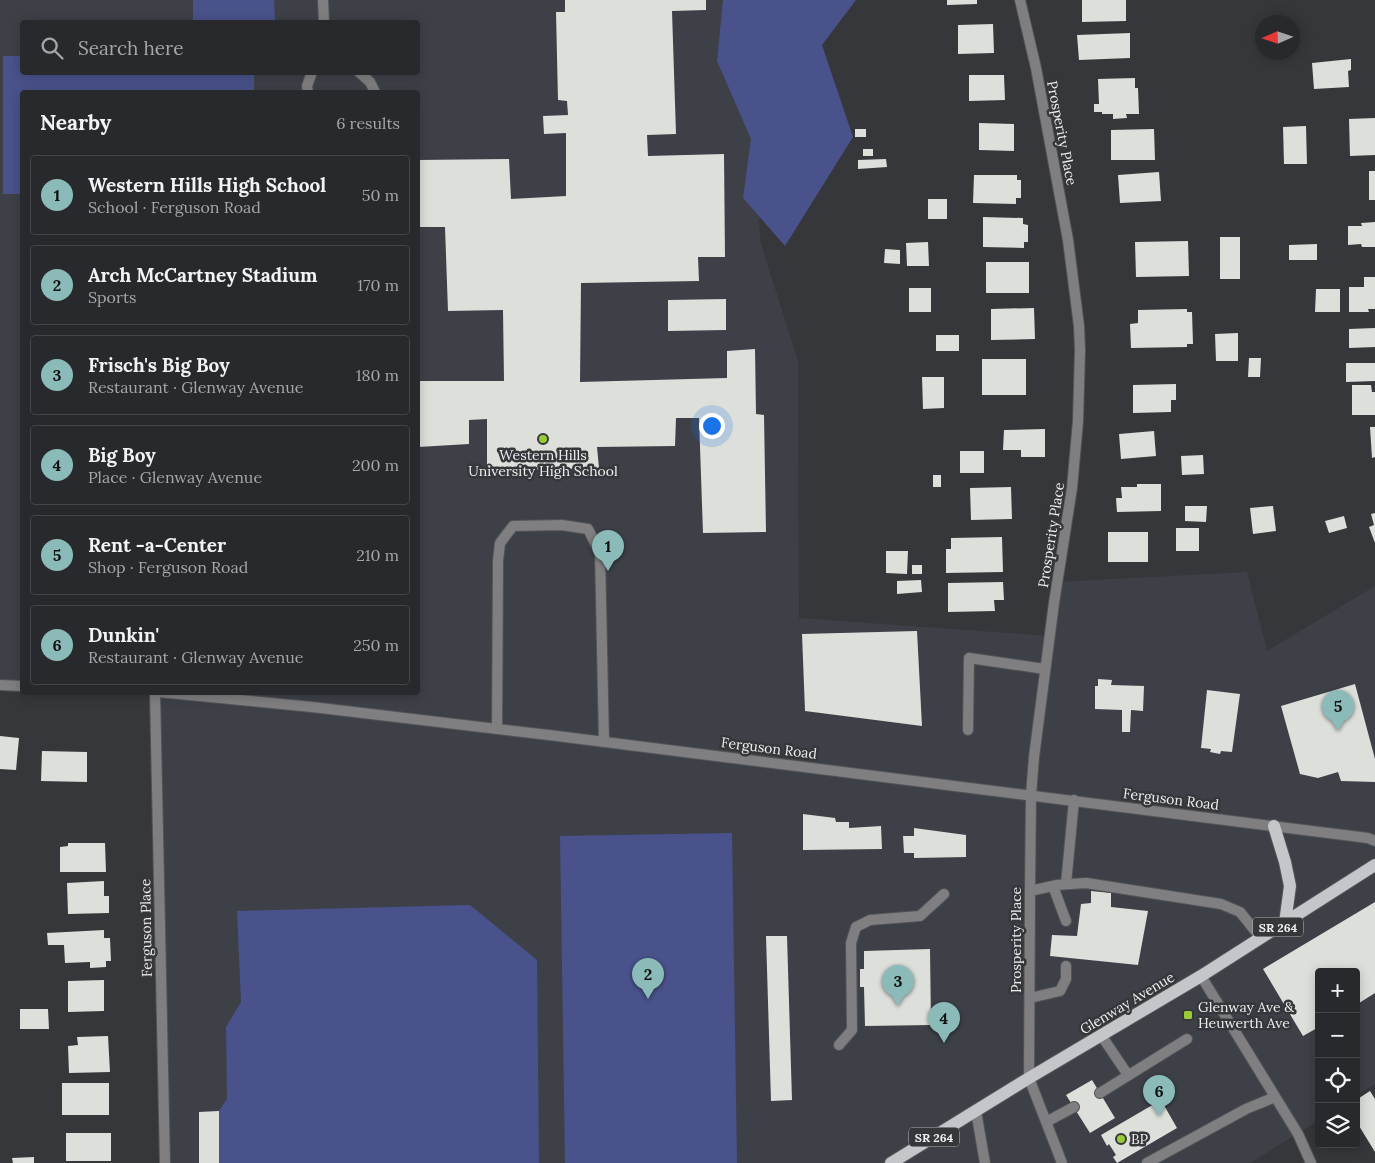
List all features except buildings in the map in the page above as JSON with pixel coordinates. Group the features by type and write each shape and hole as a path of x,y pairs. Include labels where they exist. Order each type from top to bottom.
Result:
{"main road":[{"path":"1274,826 1290,886 1285,923"},
{"name":"Glenway Avenue","path":"892,1163 1029,1078 1201,976 1375,865"}],"street":[{"path":"323,0 324,20"},
{"name":"Prosperity Place","path":"1020,0 1036,68 1068,240 1079,326 1080,350 1078,421 1072,488 1054,603 1034,757 1030,890 1029,1078"},
{"path":"308,90 307,86 311,75"},
{"path":"362,75 370,82 374,90"},
{"path":"497,729 498,561 500,543 513,526 562,525 588,529 600,552 604,742"},
{"path":"968,730 969,658 1045,669"},
{"path":"0,685 20,686"},
{"name":"Ferguson Place","path":"156,695 165,1163"},
{"name":"Ferguson Road","path":"212,695 1074,800 1368,838 1375,841"},
{"path":"1066,884 1074,800"},
{"path":"1030,890 1086,883 1221,904 1240,912 1261,938"},
{"path":"1053,886 1066,921"},
{"path":"839,1045 852,1030 851,943 856,928 870,920 920,916 944,894"},
{"path":"1030,998 1060,991 1066,979 1066,966"},
{"path":"1201,976 1298,1134 1312,1163"},
{"path":"1101,1035 1128,1075"},
{"path":"1100,1093 1187,1038"},
{"path":"1029,1078 1062,1163"},
{"path":"1147,1163 1246,1109 1275,1097"},
{"path":"1046,1122 1074,1107"},
{"path":"976,1111 985,1163"}],"shaded area":[{"path":"0,0 752,0 760,241 798,361 799,618 1049,636 1057,582 1247,572 1267,651 1375,586 1375,1084 1360,1093 1360,968 1315,968 1315,1122 1250,1163 165,1163 155,695 420,695 420,90 20,90 20,686 0,685"},
{"path":"193,0 274,0 275,20 193,20"},
{"path":"723,0 856,0 822,45 853,137 785,246 743,198 751,139 717,61"},
{"path":"3,56 20,56 20,75 254,75 254,90 20,90 20,194 3,194"},
{"path":"732,833 737,1163 565,1163 560,836"},
{"path":"470,905 537,960 539,1163 199,1163 199,1112 219,1111 227,1099 226,1027 241,1002 237,911"}],"place":[{"name":"Western Hills University High School","path":"543,439"},
{"name":"Western Hills High School","path":"608,571"},
{"name":"Rent -a-Center","path":"1338,731"},
{"name":"Arch McCartney Stadium","path":"648,999"},
{"name":"Frisch's Big Boy","path":"898,1006"},
{"name":"Glenway Ave & Heuwerth Ave","path":"1188,1015"},
{"name":"Big Boy","path":"944,1043"},
{"name":"Dunkin'","path":"1159,1116"},
{"name":"BP","path":"1121,1139"}]}
